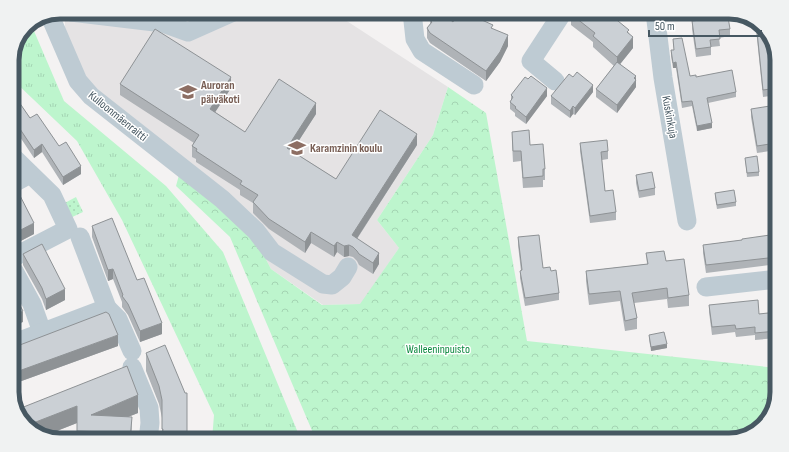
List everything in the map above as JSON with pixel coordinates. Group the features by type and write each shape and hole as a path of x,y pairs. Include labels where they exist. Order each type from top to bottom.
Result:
{"street":[{"path":"130,19 163,23 188,32 217,19"},
{"path":"413,19 415,38 422,51 474,85"},
{"path":"555,81 531,61 558,19"},
{"name":"Kuskinkuja","path":"656,19 663,78 687,221"},
{"name":"Kulloonmäenraitti","path":"52,20 78,81 91,96 222,199 256,231 272,252 323,284 332,285 342,277 348,267"},
{"path":"19,163 52,195 68,229 19,260"},
{"path":"19,180 30,174"},
{"path":"80,237 107,308 118,319 150,408 149,433"},
{"path":"19,277 32,304 42,332"},
{"path":"706,287 770,280"},
{"path":"19,341 107,308"}],"shaded area":[{"name":"Karamzinin koulu","path":"65,19 344,19 448,87 433,135 377,220 399,248 361,304 323,305 271,269 254,236 92,89 65,33"}],"green space":[{"path":"33,29 64,101 166,186 223,252 298,433 213,433 214,415 122,220 77,141 19,86 20,50 23,42"},
{"name":"Walleeninpuisto","path":"448,87 486,113 527,341 770,367 769,402 758,421 744,430 734,433 313,433 230,237 176,186 179,175 254,236 271,269 322,305 360,304 399,248 377,220 433,135"},
{"path":"76,197 83,212 68,219 61,205"}],"building":[{"path":"449,19 453,22 454,19 480,19 493,25 491,28 508,35 500,52 486,71 430,33 427,28 432,22 430,20"},
{"path":"577,19 616,19 629,30 627,32 633,37 617,57 593,36 595,33"},
{"path":"728,19 730,29 719,30 720,39 710,40 711,47 696,49 692,21"},
{"path":"155,29 231,77 210,109 245,132 279,79 316,103 287,148 336,179 380,110 417,134 352,235 379,253 373,263 349,245 344,246 337,242 334,246 311,232 305,242 269,219 253,202 258,195 240,184 242,181 196,151 197,149 192,146 199,135 120,84"},
{"path":"757,30 766,42 770,58 770,89 763,90"},
{"path":"682,38 690,76 696,75 696,77 732,70 736,92 707,98 712,123 697,126 692,101 682,102 676,62 673,63 671,50 674,50 673,39"},
{"path":"617,62 636,76 634,78 636,80 617,105 596,89"},
{"path":"577,72 593,85 575,108 573,106 570,111 551,96 569,74 573,77"},
{"path":"531,76 547,88 526,117 510,102 513,97 511,95 525,77 528,79"},
{"path":"19,102 30,118 37,114 59,146 66,142 81,166 63,177 42,144 34,150 19,128"},
{"path":"770,106 770,144 757,146 751,109"},
{"path":"529,130 530,145 543,144 545,169 543,169 543,176 523,178 521,151 513,151 512,132"},
{"path":"607,140 608,151 601,152 605,191 613,190 616,212 590,216 580,143"},
{"path":"757,156 759,172 747,173 745,158"},
{"path":"652,172 655,188 639,191 636,175"},
{"path":"734,190 736,202 717,205 715,193"},
{"path":"19,194 34,223 19,231"},
{"path":"112,218 137,280 144,278 162,323 140,331 128,304 122,296 123,295 113,269 108,270 92,226"},
{"path":"539,235 543,268 550,267 551,271 556,270 559,293 525,298 520,271 522,270 518,237"},
{"path":"770,235 770,258 706,265 703,245"},
{"path":"42,244 65,289 46,299 42,288 23,254"},
{"path":"664,251 666,261 684,259 689,295 668,298 667,288 632,293 637,318 625,321 620,291 589,294 586,271 648,264 646,253"},
{"path":"758,300 759,314 770,313 770,332 755,333 755,327 736,329 735,325 712,327 709,305"},
{"path":"19,304 23,311 19,313"},
{"path":"106,312 109,314 118,335 19,371 19,345"},
{"path":"664,332 667,344 651,347 649,335"},
{"path":"165,345 185,393 187,393 187,433 163,433 162,400 159,386 146,353"},
{"path":"127,366 138,395 91,415 132,417 131,433 77,431 77,406 33,423 22,407"}],"place":[{"name":"Auroran päiväkoti","path":"188,92"},
{"name":"Karamzinin koulu","path":"297,148"}]}
